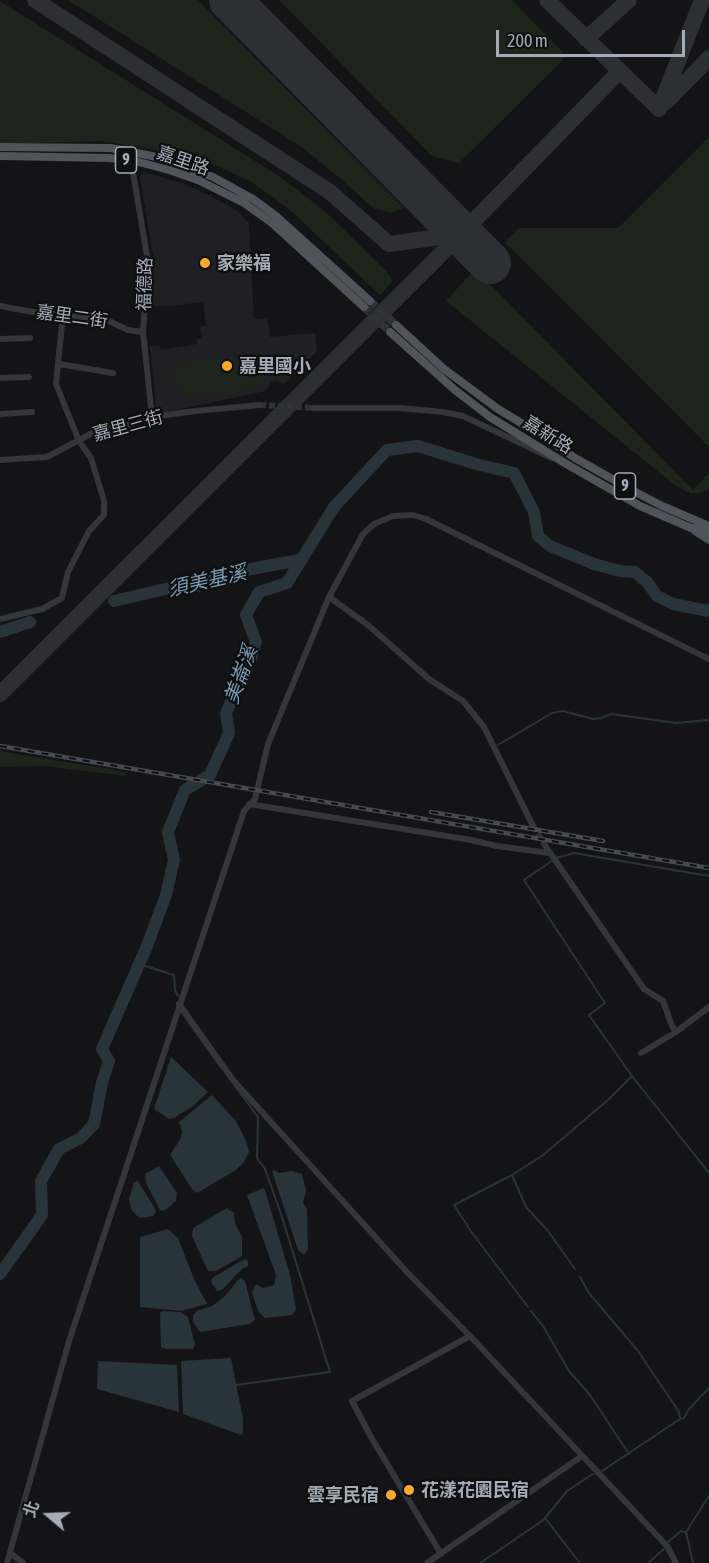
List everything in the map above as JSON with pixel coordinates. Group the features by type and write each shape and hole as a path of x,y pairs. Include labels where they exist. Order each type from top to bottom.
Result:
{"main road":[{"name":"嘉里路","path":"0,147 91,147 134,152 182,164 228,184 276,216 370,301"},
{"name":"嘉里路","path":"0,156 131,160 198,180 244,203 272,223 364,308"},
{"name":"嘉新路","path":"396,325 462,384 498,409 660,506 709,526"},
{"name":"嘉新路","path":"390,332 472,403 568,465 640,506 692,528 709,531"},
{"path":"692,528 709,540"}],"street":[{"path":"131,160 134,152"},
{"name":"福德路","path":"131,160 148,262 143,332 152,417"},
{"name":"嘉里二街","path":"0,306 107,320 128,330 143,332"},
{"path":"0,619 42,609 62,598 68,573 89,531 104,515 104,501 91,458 79,441 56,384 63,314"},
{"path":"0,339 30,338"},
{"path":"59,364 112,373"},
{"path":"0,378 29,377"},
{"name":"嘉里三街","path":"0,460 48,457 98,430 130,425 152,417 260,405"},
{"path":"313,408 399,408 463,416 568,465"},
{"path":"0,414 32,412"},
{"path":"7,1563 69,1341 244,811 255,799 268,744 330,597 359,540 368,529 387,518 413,515 426,519 709,658"},
{"path":"330,597 368,625 429,679 463,701 484,727 533,826"},
{"path":"249,804 551,855 644,988 663,1001 676,1032"},
{"path":"179,1004 240,1088 407,1272 667,1546 676,1563"},
{"path":"641,1053 676,1032 709,1007"},
{"path":"441,1554 352,1401 470,1336"},
{"path":"427,1563 582,1456"},
{"path":"10,1553 23,1563"}],"shaded area":[{"path":"68,0 198,0 404,208 391,213 373,208 300,146"},
{"path":"279,0 512,0 564,53 563,60 459,163 432,156"},
{"path":"0,1 279,176 327,213 390,275 392,282 380,295 290,210 250,181 199,158 102,141 0,144"},
{"path":"709,137 709,447 505,242 519,228 618,228"},
{"path":"144,172 184,184 207,194 236,210 249,223 254,319 267,318 270,337 315,333 317,351 284,384 271,382 266,391 157,414 150,346 159,345 161,350 197,344 197,339 202,338 200,327 206,326 203,302 168,306 151,305 154,261 140,177"},
{"path":"475,269 693,490 709,473 709,489 700,493 690,493 676,486 446,301"},
{"path":"269,353 271,358 258,360 263,366 265,375 254,389 188,396 184,395 173,379 183,363"},
{"path":"0,751 126,772 125,776 44,766 0,767"},
{"path":"171,1057 208,1092 192,1107 175,1118 169,1119 154,1109"},
{"path":"212,1095 236,1121 249,1152 244,1162 236,1170 197,1193 170,1155 181,1138 179,1122"},
{"path":"159,1166 177,1193 176,1201 164,1211 160,1210 146,1183 145,1174"},
{"path":"272,1171 279,1173 292,1171 302,1174 306,1190 303,1203 307,1209 308,1249 304,1255 298,1250"},
{"path":"138,1181 154,1207 156,1212 153,1216 141,1218 131,1209 129,1199 134,1182"},
{"path":"263,1188 290,1275 296,1310 292,1315 265,1318 258,1311 252,1293 256,1284 263,1288 274,1285 276,1275 247,1195"},
{"path":"227,1208 234,1213 235,1223 242,1237 242,1256 216,1271 208,1271 192,1236 193,1228"},
{"path":"168,1229 178,1238 194,1279 207,1304 181,1311 140,1307 140,1237"},
{"path":"245,1259 248,1261 248,1266 242,1269 222,1290 217,1291 211,1282 212,1278"},
{"path":"240,1278 245,1281 255,1320 249,1324 200,1332 193,1322 193,1315 224,1297"},
{"path":"162,1311 180,1312 188,1317 195,1345 193,1349 161,1347 160,1313"},
{"path":"231,1358 243,1419 241,1435 183,1414 181,1361"},
{"path":"98,1361 177,1365 179,1412 97,1389"}],"waterway":[{"name":"美崙溪","path":"0,1274 42,1215 41,1181 59,1149 81,1138 94,1124 109,1061 102,1049 147,946 166,895 174,860 168,832 185,790 210,775 229,733 226,713 251,659 256,642 246,615 259,592 287,583 334,507 387,450 418,446 514,473 534,512 538,536 550,546 594,564 620,571 635,572 647,582 657,596 673,604 709,611"},
{"name":"須美基溪","path":"114,601 300,560"},
{"name":"須美基溪","path":"0,632 30,622"},
{"path":"498,745 552,713 563,711 593,719 611,714 676,723 709,720"},
{"path":"709,876 574,853 556,858 524,880 605,1003 589,1015 632,1076 709,1173"},
{"path":"139,964 174,975 175,990 178,996"},
{"path":"182,1013 222,1069"},
{"path":"575,1269 548,1231 526,1207 512,1175 542,1156 609,1099 632,1076"},
{"path":"234,1085 258,1117 257,1158 265,1169 281,1214 330,1372 236,1385"},
{"path":"512,1175 454,1205 528,1307"},
{"path":"580,1277 589,1293 638,1351 679,1412 680,1419"},
{"path":"531,1311 543,1326 569,1371 590,1395 629,1454"},
{"path":"602,1471 684,1418 689,1409 709,1388"},
{"path":"580,1563 545,1518 567,1491 593,1474"},
{"path":"693,1563 686,1532 709,1496"},
{"path":"480,1563 545,1519"},
{"path":"668,1542 681,1531 685,1532"},
{"path":"648,1563 664,1549"}],"taxiway":[{"path":"35,0 330,192 389,244 461,234"},
{"path":"547,0 659,109"},
{"path":"586,39 629,0"},
{"path":"659,109 702,0"},
{"path":"666,102 709,58"},
{"path":"0,694 461,234 619,72"}],"runway":[{"path":"230,0 490,263"}],"tunnel":[{"path":"370,301 396,325"},
{"path":"364,307 390,332"},
{"path":"260,405 313,408"},
{"path":"533,826 546,847"}],"railway":[{"path":"0,746 709,868"},
{"path":"431,812 603,841"}],"place":[{"name":"家樂福","path":"205,263"},
{"name":"嘉里國小","path":"227,366"},
{"name":"花漾花園民宿","path":"409,1490"},
{"name":"雲享民宿","path":"391,1495"}]}
